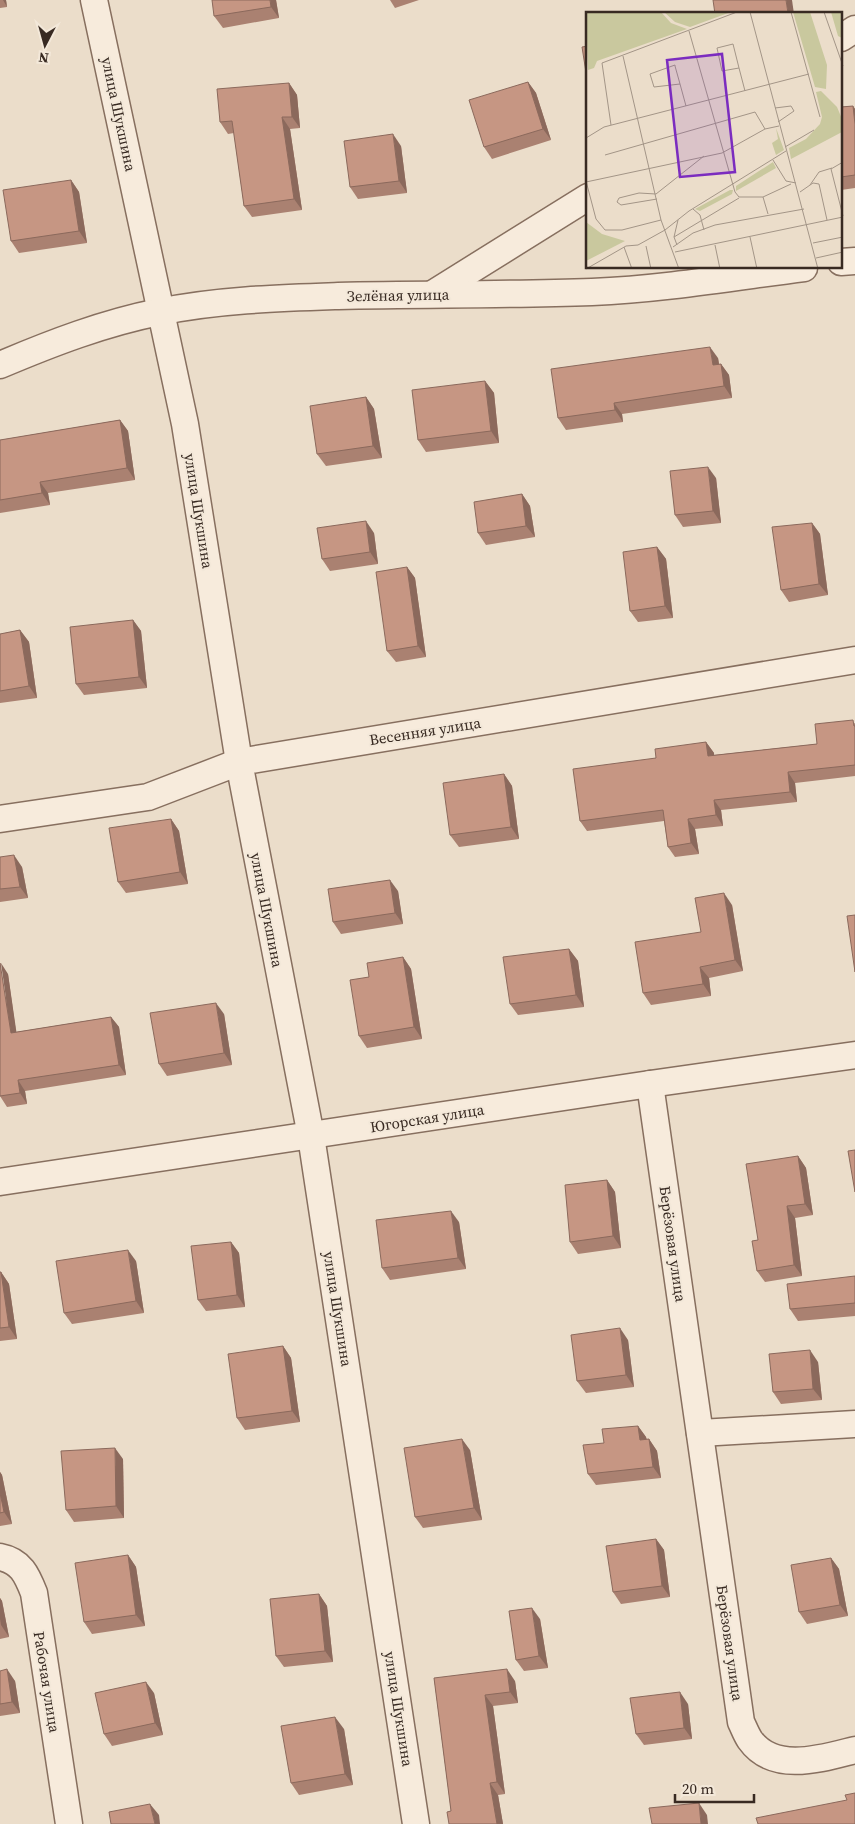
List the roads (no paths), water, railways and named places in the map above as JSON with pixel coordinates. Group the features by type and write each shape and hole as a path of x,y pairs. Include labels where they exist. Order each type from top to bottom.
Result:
{"street":[{"name":"улица Шукшина","path":"94,0 185,424 239,762 311,1136 416,1824"},
{"path":"842,37 855,29"},
{"path":"433,294 586,198"},
{"path":"842,262 855,260"},
{"name":"Зелёная улица","path":"0,364 57,340 118,321 161,311 276,298 593,292 675,285 796,269"},
{"name":"Весенняя улица","path":"0,819 148,797 239,762 855,660"},
{"name":"Югорская улица","path":"0,1182 855,1055"},
{"name":"Берёзовая улица","path":"650,1084 741,1722 750,1741 763,1752 776,1758 794,1762 814,1761 855,1750"},
{"path":"700,1433 855,1424"},
{"name":"Рабочая улица","path":"0,1557 10,1559 26,1574 34,1593 69,1824"}]}
